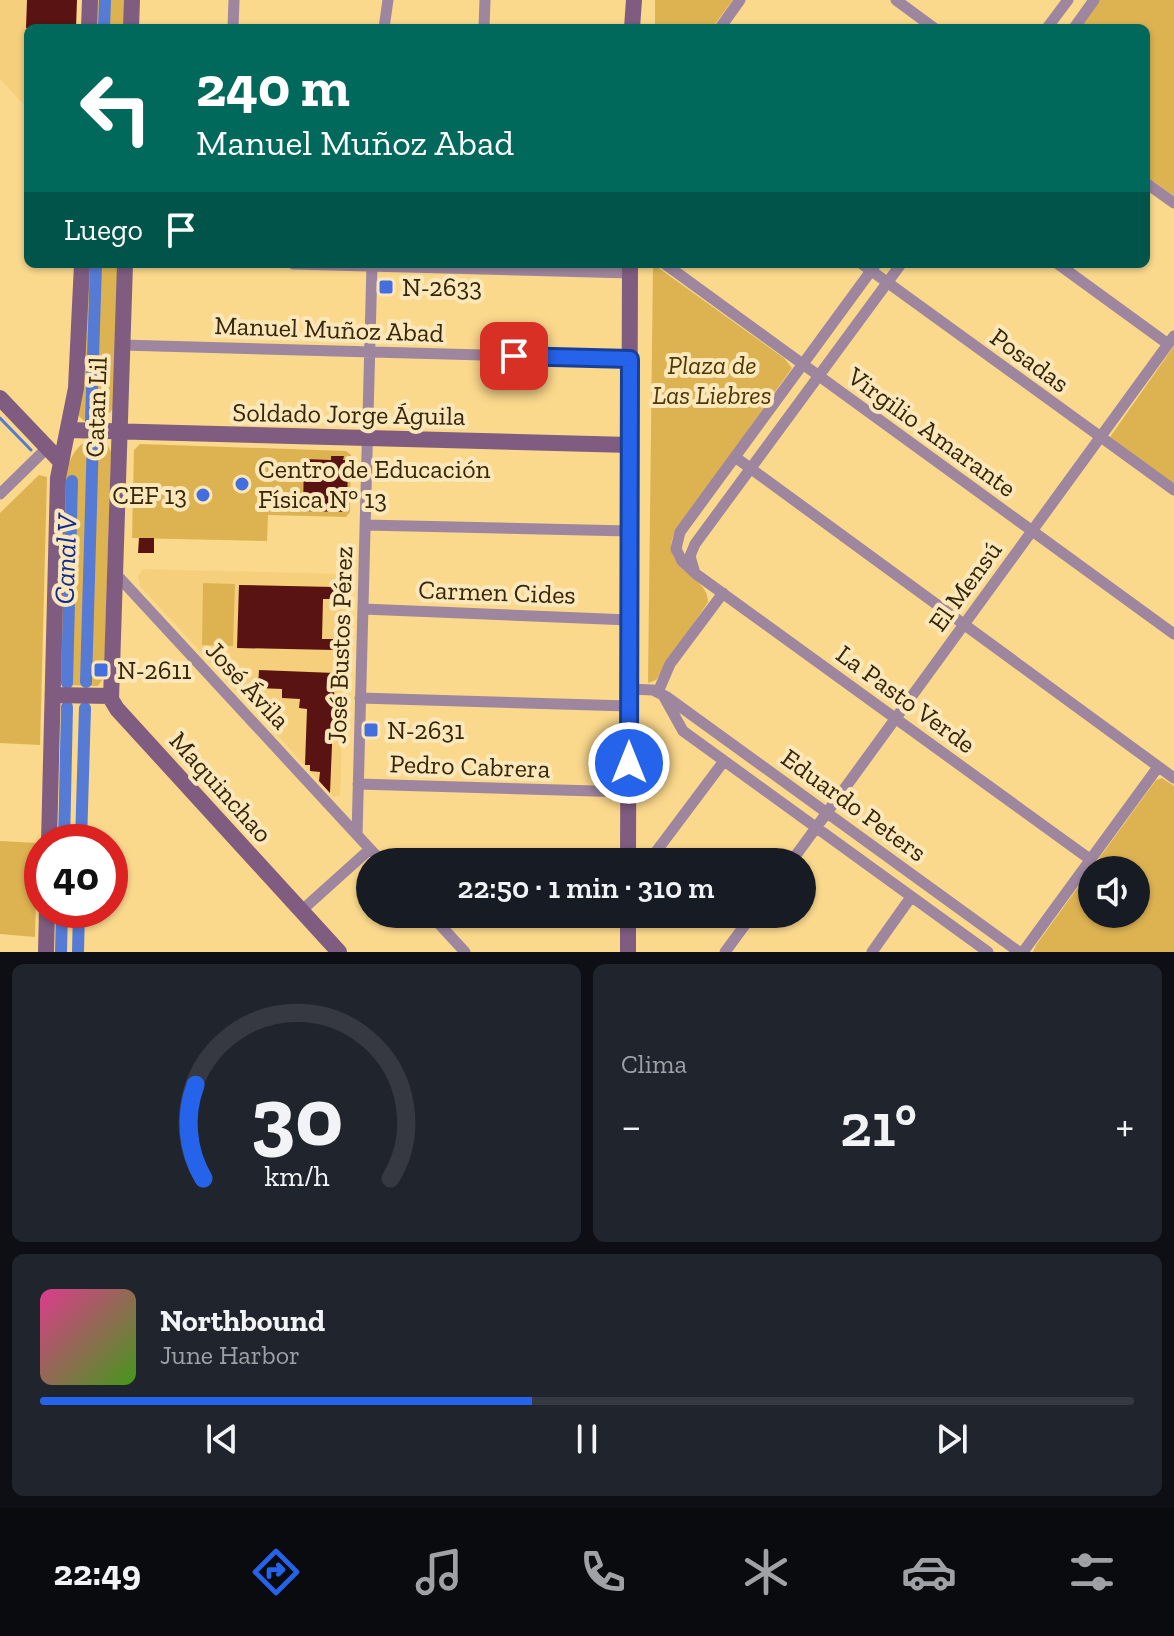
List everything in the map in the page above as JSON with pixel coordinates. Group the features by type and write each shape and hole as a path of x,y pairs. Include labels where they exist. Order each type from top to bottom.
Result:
{"street":[{"path":"89,24 90,0"},
{"path":"131,24 132,0"},
{"path":"233,24 234,0"},
{"path":"385,24 388,0"},
{"path":"484,24 485,0"},
{"path":"632,24 634,0"},
{"path":"727,24 740,0"},
{"path":"896,0 929,24"},
{"path":"1050,24 1068,0"},
{"path":"1077,24 1094,0"},
{"path":"1150,186 1174,203"},
{"path":"49,824 58,483 76,388 82,268"},
{"name":"Catan Lil","path":"111,696 125,268"},
{"name":"José Bustos Pérez","path":"357,835 372,268"},
{"path":"566,268 630,269 628,848"},
{"name":"Virgilio Amarante","path":"670,268 1174,634"},
{"path":"696,574 679,555 677,538 868,268"},
{"name":"Posadas","path":"871,268 1174,490"},
{"path":"696,574 690,562 692,550 898,268"},
{"path":"1064,268 1171,340"},
{"name":"El Mensú","path":"801,848 1171,340"},
{"name":"Manuel Muñoz Abad","path":"122,345 630,359"},
{"path":"0,398 61,462"},
{"name":"Soldado Jorge Águila","path":"68,430 630,445"},
{"path":"0,494 47,448"},
{"path":"735,457 1174,778"},
{"path":"365,525 629,531"},
{"name":"José Ávila","path":"115,573 369,848"},
{"name":"La Pasto Verde","path":"696,574 1085,856"},
{"path":"660,693 670,664 723,593"},
{"name":"Carmen Cides","path":"363,609 629,620"},
{"name":"Eduardo Peters","path":"660,693 679,727 988,952"},
{"name":"Eduardo Peters","path":"360,698 629,698 660,693 1021,952"},
{"path":"53,695 111,696"},
{"name":"Maquinchao","path":"111,696 117,709 339,952"},
{"path":"659,848 724,761"},
{"path":"1094,856 1158,767"},
{"name":"Pedro Cabrera","path":"358,784 629,792"},
{"path":"301,911 356,862"},
{"path":"1021,952 1078,877"},
{"path":"872,952 911,897"},
{"path":"46,952 47,928"},
{"path":"443,928 465,952"},
{"path":"628,928 628,952"},
{"path":"725,952 743,928"}],"shaded area":[{"path":"0,0 77,0 35,24 24,24 24,105 0,79"},
{"path":"143,569 340,574 347,580 340,795 334,797 140,586 138,576"}],"green space":[{"path":"95,0 126,0 125,24 94,24"},
{"path":"655,0 733,0 715,24 655,24"},
{"path":"1099,0 1174,0 1174,196 1150,179 1150,24 1082,24"},
{"path":"86,268 119,268 114,407 108,414 93,420 84,421 78,415"},
{"name":"Plaza de Las Liebres","path":"653,268 659,268 784,358 792,368 673,536 671,548 674,558 701,585 708,602 656,680 648,683"},
{"path":"1174,346 1174,486 1110,437"},
{"path":"96,438 107,444 111,452 104,677 98,686 64,685 59,680 66,472 76,450"},
{"name":"Centro de Educación Física N° 13","path":"140,444 346,451 351,455 350,512 346,517 268,515 267,541 132,538 134,450"},
{"path":"39,475 47,477 40,745 0,743 0,513"},
{"path":"203,583 235,584 233,646 202,645"},
{"path":"1162,778 1174,786 1174,952 1033,952 1078,887 1078,928 1150,928 1150,856 1101,856 1156,780"},
{"path":"0,841 24,842 24,928 35,928 35,937 0,934"}],"building":[{"path":"27,0 77,0 76,24 26,24"},
{"path":"331,456 344,456 343,460 348,460 347,512 303,511 304,459 331,460"},
{"path":"139,538 154,538 154,553 138,553"},
{"path":"239,585 334,587 334,599 323,599 322,639 333,639 333,650 237,648"},
{"path":"259,670 335,673 330,793 319,781 320,772 310,771 310,765 305,765 307,709 299,708 300,699 282,698 282,689 258,688"}],"waterway":[{"path":"104,24 105,0"},
{"path":"91,421 96,268"},
{"path":"0,418 31,450"},
{"name":"Canal V","path":"86,682 93,438"},
{"path":"67,683 72,481"},
{"path":"64,824 67,707"},
{"name":"Canal V","path":"82,824 85,708"},
{"path":"61,952 62,928"},
{"name":"Canal V","path":"78,952 79,928"}],"place":[{"name":"N-2633","path":"386,287"},
{"name":"Centro de Educación Física N° 13","path":"242,484"},
{"name":"CEF 13","path":"203,495"},
{"name":"N-2611","path":"101,670"},
{"name":"N-2631","path":"371,730"}],"route":[{"path":"514,356 630,359 629,763"}]}
